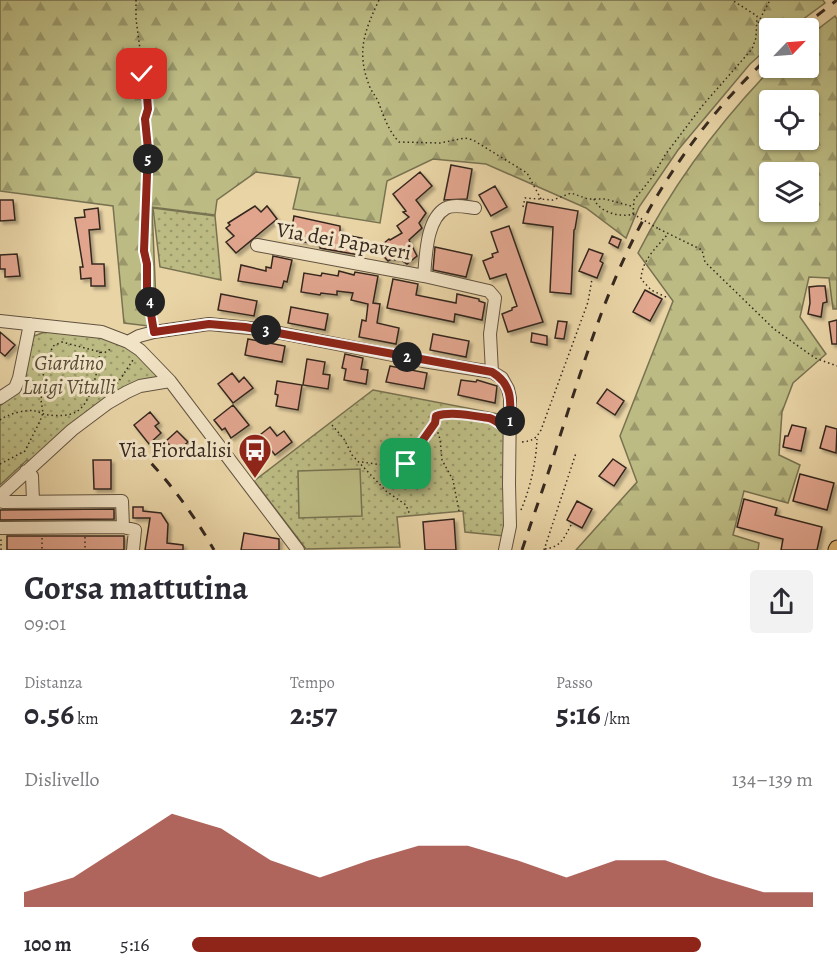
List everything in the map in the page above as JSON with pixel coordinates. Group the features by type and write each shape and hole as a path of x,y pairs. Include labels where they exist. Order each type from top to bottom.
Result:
{"street":[{"name":"Via dei Papaveri","path":"424,276 429,240 438,215 447,207 474,208"},
{"name":"Via dei Papaveri","path":"257,245 424,276 489,291 495,298 490,334 492,372"},
{"path":"0,321 102,333 125,341 140,350 170,381 298,550"},
{"path":"0,398 15,388 30,324"},
{"path":"125,341 154,332 209,324 245,327 492,372 502,378 510,398 510,526 505,550"},
{"path":"123,527 122,501 3,502 0,497 72,430 108,403 140,386 170,381"},
{"path":"27,471 32,476 33,501"},
{"path":"0,528 123,527 135,530 133,550"}],"path":[{"path":"136,0 142,74 148,109 145,119 148,149 144,251 147,264 147,290 154,332"},
{"path":"379,0 365,30 362,56 369,86 376,96 389,131 399,142 440,143 465,138 473,140 527,173 541,199"},
{"path":"633,214 634,200 653,176 674,142 716,88 752,49 756,38 757,16 732,0"},
{"path":"758,24 770,0"},
{"path":"523,207 525,198 553,200 571,193 632,206"},
{"path":"594,199 596,205 604,210 624,216 633,214 702,250 705,262 774,329 815,358 837,366"},
{"path":"666,297 651,290 641,279 645,262 668,234"},
{"path":"521,510 533,468 537,437 588,302 592,279"},
{"path":"0,464 25,451 43,413 41,400 44,368 53,346 62,342 104,353 125,341"},
{"path":"108,403 123,374 140,350"},
{"path":"0,420 8,414 28,411 60,415 78,411 84,404 94,381 99,352"},
{"path":"459,511 453,480 442,460 440,439 435,423 436,416 451,413 490,418 509,435 523,442 537,437"},
{"path":"360,462 396,467 406,464 435,423"},
{"path":"332,425 344,439 352,455 386,491 406,505 410,515"},
{"path":"571,525 561,544 544,549 576,453"}],"green space":[{"path":"0,0 823,0 825,3 805,18 759,18 759,56 678,150 639,207 626,238 586,208 486,164 433,159 387,181 380,223 293,209 300,178 256,172 217,200 215,215 152,207 157,327 124,323 113,206 0,191"},
{"path":"835,16 837,19 837,309 833,309 829,278 809,277 800,317 826,354 793,383 782,412 779,455 800,465 788,503 744,491 733,535 759,543 758,550 576,550 637,482 620,436 673,301 638,253 666,203 698,155 762,78 819,78 819,28"},
{"path":"153,208 215,216 221,280 160,267"},
{"name":"Giardino Luigi Vitulli","path":"47,331 107,338 131,349 158,376 29,462 27,460 0,485 0,406 18,390 34,336"},
{"path":"373,390 504,415 504,536 465,532 463,511 397,517 400,547 306,549 254,481"},
{"path":"360,469 362,516 299,518 298,471"}],"building":[{"path":"451,165 472,169 467,199 444,200"},
{"path":"420,172 432,186 416,200 426,213 419,223 422,228 409,240 417,256 407,264 398,258 388,261 377,249 389,239 402,233 397,226 409,217 403,212 406,211 393,194"},
{"path":"495,186 507,207 491,216 479,195"},
{"path":"0,200 13,200 15,220 0,221"},
{"path":"527,202 578,211 574,230 571,294 550,292 553,227 523,223"},
{"path":"255,206 261,212 267,206 277,219 236,253 226,242 234,236 226,228 230,225 228,223"},
{"path":"98,208 100,229 89,230 92,264 104,264 105,286 91,286 91,278 81,279 80,267 83,267 75,218 85,217 84,210"},
{"path":"294,216 340,226 340,234 362,238 359,255 320,248 320,245 290,239"},
{"path":"509,226 543,322 508,332 502,314 517,306 506,274 490,279 483,261 498,252 491,232"},
{"path":"612,236 621,240 618,248 609,243"},
{"path":"435,247 472,255 466,277 433,270"},
{"path":"589,249 603,254 600,261 603,263 597,278 579,271"},
{"path":"17,254 20,276 5,277 5,269 0,269 0,255"},
{"path":"273,256 292,260 287,282 284,281 282,288 238,281 241,265 266,271 266,267 271,268"},
{"path":"339,271 354,275 355,272 378,276 373,303 380,304 377,323 399,328 396,344 359,337 362,320 366,321 368,304 351,300 353,293 337,291 337,295 321,293 320,295 301,292 304,273 338,276"},
{"path":"393,279 418,284 416,295 456,303 457,294 479,299 485,303 482,320 455,314 454,322 387,308"},
{"path":"825,286 827,302 823,303 821,317 808,314 809,287"},
{"path":"645,290 662,299 650,321 633,312"},
{"path":"221,294 257,301 254,316 218,310"},
{"path":"291,307 328,314 325,330 288,323"},
{"path":"837,320 837,344 832,344 829,322"},
{"path":"558,321 567,322 564,339 555,338"},
{"path":"0,332 15,345 5,356 0,352"},
{"path":"532,333 547,336 547,345 531,342"},
{"path":"433,334 469,341 466,357 430,350"},
{"path":"248,339 285,346 282,362 245,355"},
{"path":"345,354 363,358 361,369 368,370 366,384 344,380 346,369 342,368"},
{"path":"307,359 325,362 323,374 330,375 328,389 303,385"},
{"path":"390,366 427,373 424,389 386,382"},
{"path":"232,373 239,382 244,377 253,388 233,403 218,384"},
{"path":"461,380 476,382 477,380 497,386 495,403 458,395"},
{"path":"277,381 302,385 298,410 276,406"},
{"path":"607,389 624,401 615,415 597,403"},
{"path":"233,405 249,425 231,438 225,428 222,430 214,420"},
{"path":"150,412 159,423 155,426 161,433 149,444 134,425"},
{"path":"792,425 806,428 801,451 783,447 785,436 788,436"},
{"path":"826,426 837,429 836,453 820,448"},
{"path":"270,427 277,436 284,431 292,442 275,455 268,446 265,449 256,438"},
{"path":"177,431 188,442 176,452 166,441"},
{"path":"613,459 626,468 614,486 599,476"},
{"path":"93,460 111,460 111,489 94,489"},
{"path":"800,474 834,483 827,510 793,501"},
{"path":"744,499 777,508 775,515 822,527 817,550 781,550 783,539 737,527"},
{"path":"577,501 592,509 582,528 567,520"},
{"path":"133,507 143,507 143,511 161,513 168,524 167,543 183,545 183,550 145,550 150,518 133,518"},
{"path":"114,509 114,519 0,520 0,510"},
{"path":"454,519 456,550 425,550 423,522"},
{"path":"244,533 279,539 279,550 241,550"},
{"path":"7,536 124,536 124,550 7,550"}],"railway":[{"path":"814,18 837,0"},
{"path":"522,550 594,332 627,252 653,203 682,157 732,94 759,66"},
{"path":"138,449 179,497 214,550"}],"place":[{"name":"Via Fiordalisi","path":"255,479"}],"route":[{"path":"142,74 148,109 145,119 148,149 144,251 147,264 147,290 154,332 209,324 245,327 492,372 502,378 510,398 510,429 502,428 490,418 444,413 436,416 435,423 425,434 406,464"}]}
